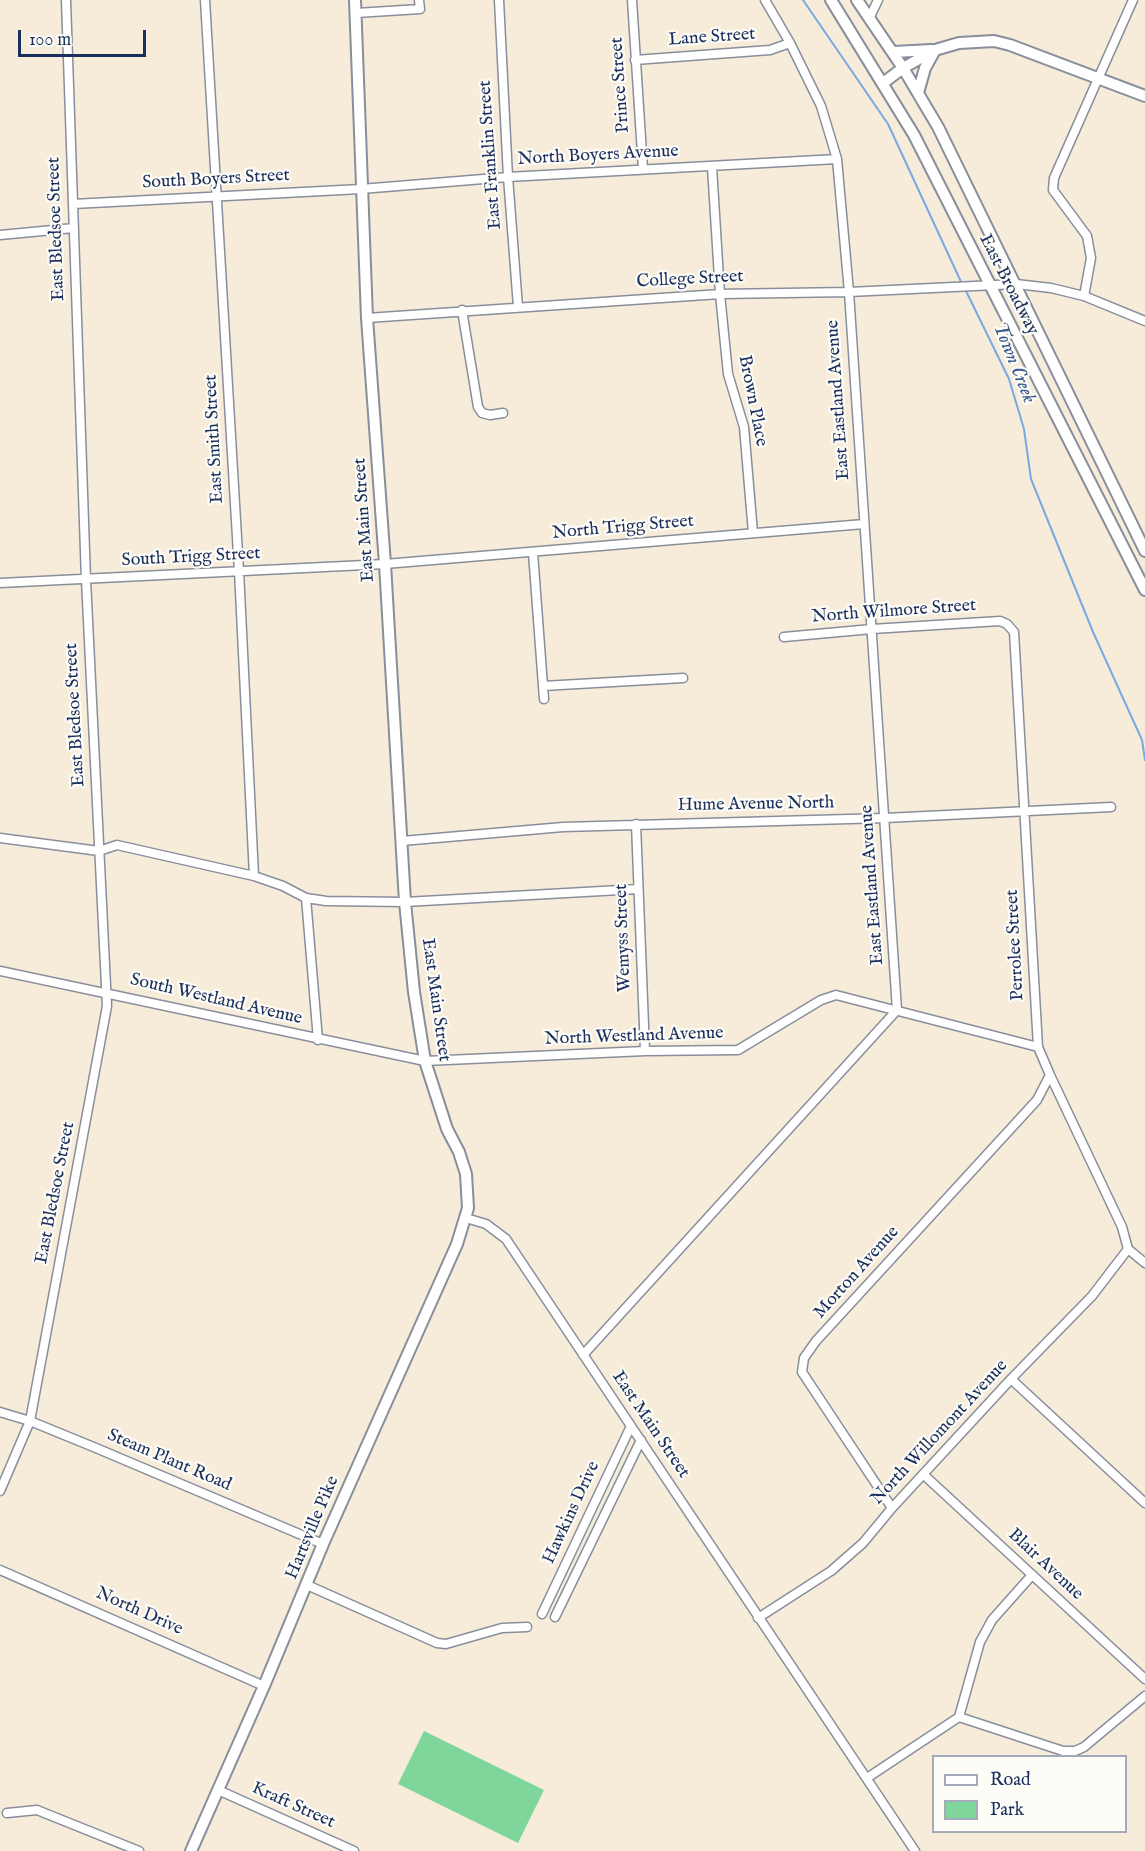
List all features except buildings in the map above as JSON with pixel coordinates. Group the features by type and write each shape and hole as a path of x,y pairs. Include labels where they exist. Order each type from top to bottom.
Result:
{"main road":[{"name":"East Main Street","path":"355,0 367,318 385,564 405,902 414,992 425,1061 447,1129 459,1152 466,1174 468,1195 466,1218"},
{"name":"East Broadway","path":"831,0 914,135 1145,590"},
{"name":"East Broadway","path":"858,2 893,52 938,127 1145,551"},
{"path":"883,83 903,68 935,50 959,43 994,41 1145,96"},
{"path":"893,52 935,50"},
{"path":"918,93 925,69 935,50"},
{"name":"Hartsville Pike","path":"191,1851 264,1686 323,1544 433,1299 466,1218"}],"street":[{"name":"East Bledsoe Street","path":"0,1491 30,1421 107,1006 86,580 66,0"},
{"name":"East Smith Street","path":"206,0 254,876"},
{"path":"356,13 420,9 419,0"},
{"name":"East Franklin Street","path":"499,0 508,177 518,307"},
{"name":"Prince Street","path":"632,0 643,169"},
{"name":"East Eastland Avenue","path":"765,0 790,43 821,106 837,159 849,292 897,1010"},
{"path":"869,19 878,0"},
{"path":"1133,0 1054,178 1053,190 1087,236 1091,258 1084,296 1145,321"},
{"name":"Lane Street","path":"635,60 770,50 790,43"},
{"name":"North Boyers Avenue","path":"361,189 508,177 837,159"},
{"name":"Brown Place","path":"712,167 720,294 728,374 744,427 753,533"},
{"name":"South Boyers Street","path":"73,204 361,189"},
{"path":"0,235 74,228"},
{"name":"College Street","path":"367,318 720,294 849,292 1016,284 1051,288 1084,296"},
{"path":"462,310 478,407 482,412 490,415 503,413"},
{"name":"North Trigg Street","path":"385,564 864,524"},
{"path":"533,553 544,699"},
{"name":"South Trigg Street","path":"0,583 385,564"},
{"name":"North Wilmore Street","path":"783,637 1000,621 1007,624"},
{"name":"Perrolee Street","path":"1007,624 1014,632 1038,1047 1122,1227 1128,1249"},
{"path":"543,687 683,678"},
{"name":"Hume Avenue North","path":"402,841 482,833 636,824 885,818 1111,807"},
{"name":"Wemyss Street","path":"636,824 645,1051"},
{"path":"0,838 99,850 117,845 254,876 283,886 306,898 326,901 405,902 638,889"},
{"path":"306,898 318,1040"},
{"name":"South Westland Avenue","path":"0,971 425,1061"},
{"name":"North Westland Avenue","path":"425,1061 645,1051 738,1050 821,1000 836,995 1038,1047"},
{"path":"583,1355 897,1010"},
{"name":"Morton Avenue","path":"892,1508 802,1372 804,1358 816,1341 1037,1100 1050,1075"},
{"name":"East Main Street","path":"466,1218 486,1224 506,1239 915,1851"},
{"path":"1128,1249 1145,1263"},
{"name":"North Willomont Avenue","path":"758,1618 831,1571 863,1543 892,1508 1011,1379 1092,1296 1128,1249"},
{"path":"1011,1379 1145,1503"},
{"name":"Steam Plant Road","path":"0,1412 30,1421 323,1544"},
{"name":"Hawkins Drive","path":"542,1614 631,1426"},
{"name":"Hawkins Drive","path":"555,1617 642,1440"},
{"name":"Blair Avenue","path":"924,1475 1145,1679"},
{"name":"North Drive","path":"0,1570 264,1686"},
{"path":"867,1778 959,1717 980,1642 992,1620 1032,1575"},
{"path":"307,1585 437,1643 446,1644 502,1628 527,1627"},
{"path":"959,1717 1063,1751 1075,1751 1084,1747 1145,1696"},
{"name":"Kraft Street","path":"219,1790 354,1851"},
{"path":"7,1813 38,1810 139,1851"}],"green space":[{"path":"424,1731 544,1790 518,1843 398,1784"}],"waterway":[{"name":"Town Creek","path":"803,0 888,124 962,284"},
{"name":"Town Creek","path":"965,289 1009,379 1024,429 1031,479 1093,632 1142,740 1145,760"}]}
